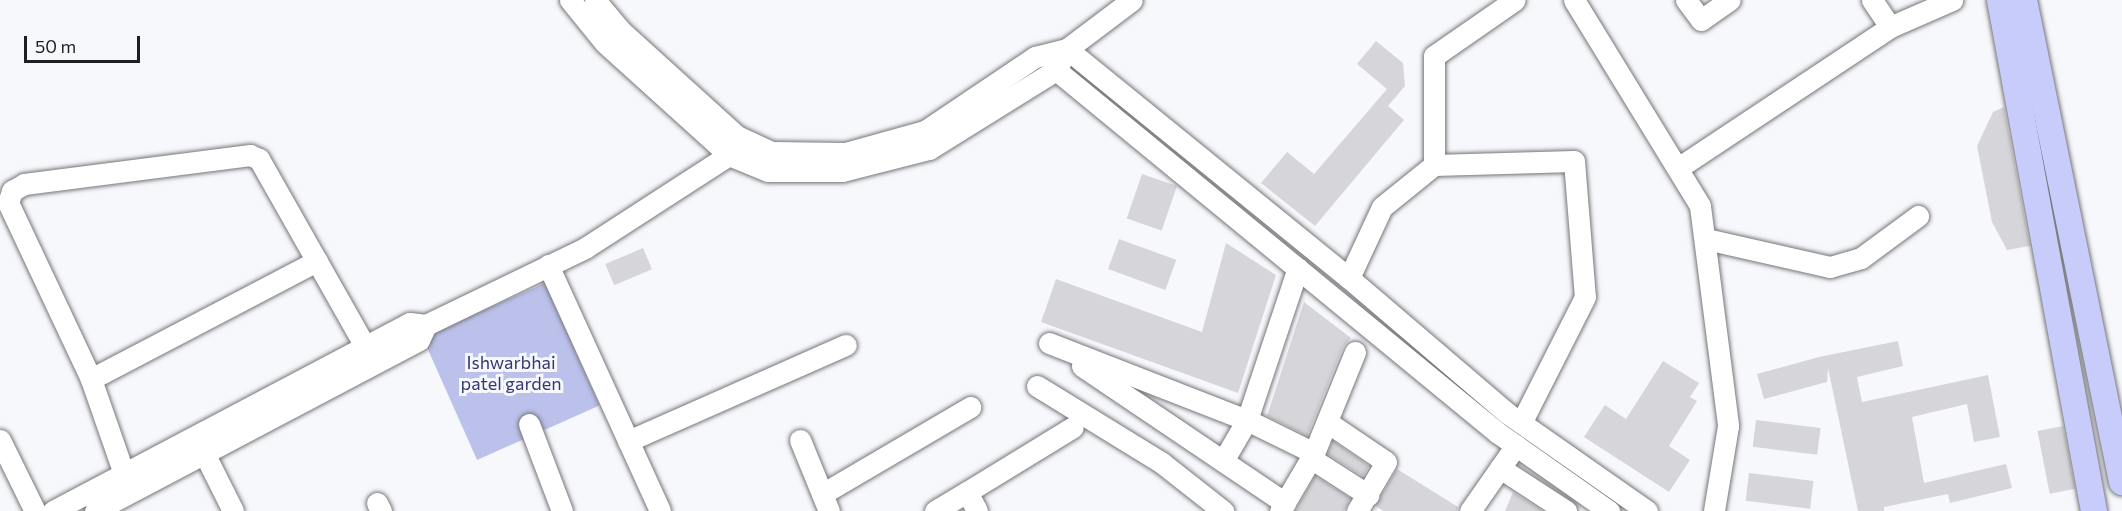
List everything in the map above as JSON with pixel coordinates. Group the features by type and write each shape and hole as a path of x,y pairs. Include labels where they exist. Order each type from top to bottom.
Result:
{"main road":[{"path":"2000,0 2094,511"},
{"path":"2024,0 2122,482"}],"street":[{"path":"570,0 605,43 729,155 768,171 842,171 929,149 1056,70 1066,49"},
{"path":"595,0 621,31 744,140 772,152 845,153 926,131 1035,57 1066,49 1132,0"},
{"path":"1434,165 1434,56 1515,0"},
{"path":"1574,0 1700,206 1706,238 1728,426 1714,511"},
{"path":"1686,0 1701,20 1731,0"},
{"path":"1872,0 1890,27"},
{"path":"1678,168 1890,27 1952,0"},
{"path":"1066,49 1350,278 1521,423 1647,511"},
{"path":"1056,70 1516,445 1609,511"},
{"path":"53,511 369,354 419,340 426,325 585,248 729,155 744,140"},
{"path":"124,474 91,379 8,202 12,191 24,184 250,155 259,159 268,170 369,354"},
{"path":"1350,278 1382,207 1434,165 1574,161 1585,297 1521,423"},
{"path":"1706,238 1830,267 1861,258 1918,216"},
{"path":"91,379 317,261"},
{"path":"548,265 660,511"},
{"path":"1223,461 1247,420 1298,268"},
{"path":"1327,422 1386,462 1362,503 1313,456 1247,420 1049,344 1223,461 1283,507 1313,456 1355,352"},
{"path":"628,441 846,345"},
{"path":"95,511 369,354"},
{"path":"1037,386 1162,463 1224,511"},
{"path":"800,440 826,502 970,407"},
{"path":"529,424 562,511"},
{"path":"935,511 972,502 1073,427"},
{"path":"0,440 35,511"},
{"path":"1470,511 1516,445"},
{"path":"203,451 233,511"},
{"path":"1500,468 1566,511"}],"green space":[{"name":"Ishwarbhai patel garden","path":"545,283 600,405 477,460 423,338"}],"building":[{"path":"1376,41 1403,63 1405,86 1388,106 1404,120 1315,226 1261,183 1287,152 1314,174 1387,89 1357,64"},
{"path":"2004,107 2030,246 2007,250 1992,222 1977,146 1993,112"},
{"path":"1142,174 1177,186 1162,230 1127,218"},
{"path":"1119,239 1176,260 1165,290 1108,269"},
{"path":"1226,243 1276,275 1238,393 1041,322 1056,279 1202,332"},
{"path":"643,248 652,269 614,285 605,264"},
{"path":"1304,302 1351,338 1343,347 1307,436 1267,416"},
{"path":"1898,341 1903,366 1857,377 1862,402 1988,375 2000,437 1974,442 1967,404 1912,417 1924,483 2006,464 2012,488 1950,503 1948,494 1884,507 1884,511 1858,511 1828,368 1827,382 1764,399 1757,374 1819,357"},
{"path":"1663,361 1699,383 1690,397 1697,401 1669,446 1690,460 1669,492 1584,437 1605,405 1626,419"},
{"path":"1756,420 1821,428 1817,455 1753,447"},
{"path":"2063,426 2075,489 2050,494 2037,431"},
{"path":"1333,441 1369,466 1363,476 1327,454"},
{"path":"1397,469 1458,507 1457,511 1384,511 1375,506"},
{"path":"1749,473 1814,481 1810,509 1746,501"},
{"path":"1315,476 1350,498 1344,511 1295,511"},
{"path":"1513,492 1543,511 1505,511"}]}
